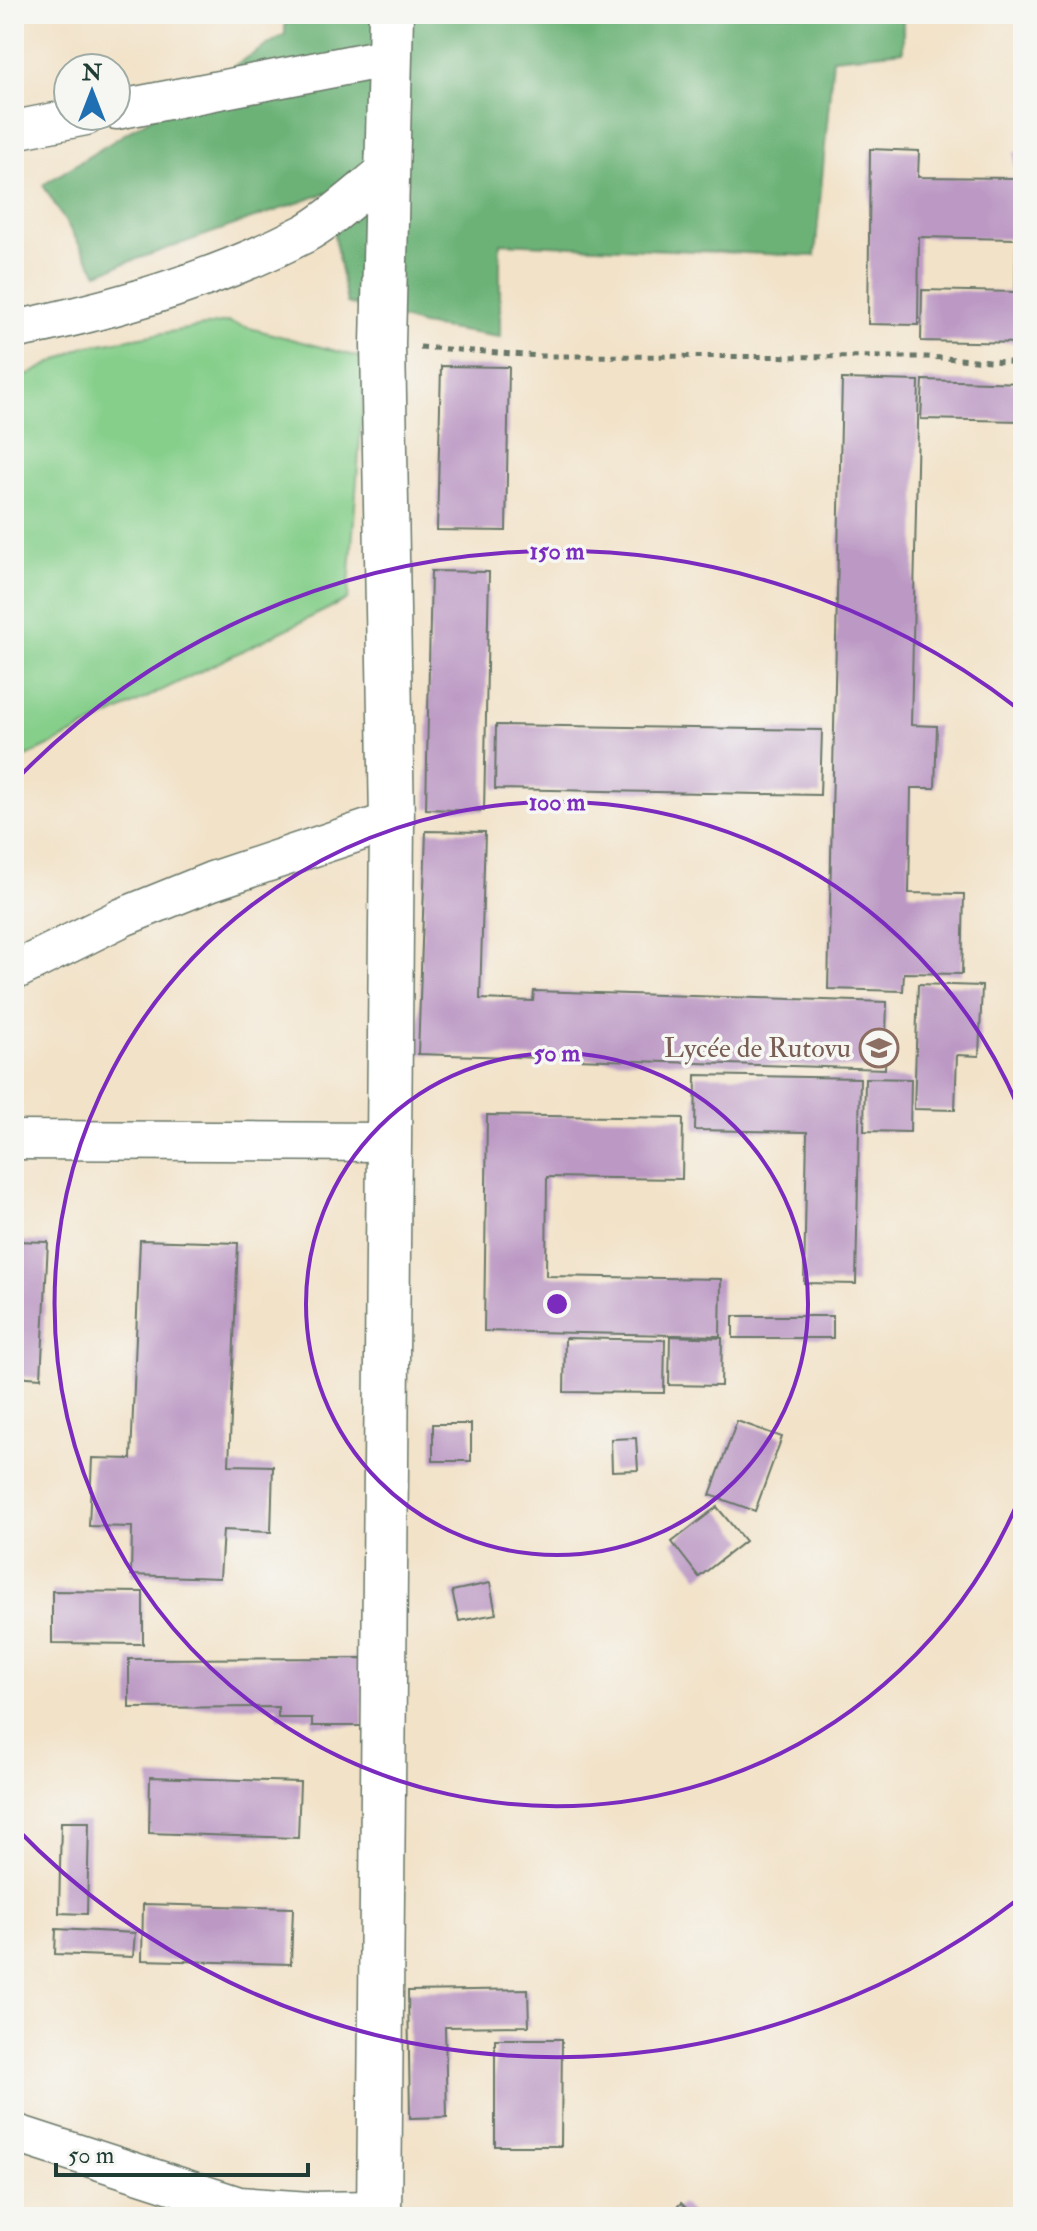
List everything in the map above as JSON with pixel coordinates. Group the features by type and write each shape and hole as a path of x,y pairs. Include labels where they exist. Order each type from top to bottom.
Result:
{"street":[{"path":"14,2133 239,2206 378,2214 392,821 383,344 391,14"},
{"path":"132,107 390,57"},
{"path":"14,130 52,123"},
{"path":"14,330 96,313 219,272 306,233 386,171"},
{"path":"14,971 123,917 197,887 392,821"},
{"path":"14,1140 388,1142"}],"path":[{"path":"383,344 539,356 927,357 1023,363"}],"green space":[{"path":"285,14 903,14 903,51 833,58 815,256 500,243 500,337 422,325 347,303 326,193 97,273 43,185 285,34"},
{"path":"227,322 366,359 348,599 14,763 14,382 83,347"}],"building":[{"path":"870,149 919,151 918,177 1014,178 1014,152 1023,152 1023,343 921,341 922,290 1015,292 1016,239 919,237 918,325 868,324"},
{"path":"441,366 509,367 506,531 437,530"},
{"path":"842,379 919,381 911,725 937,726 935,788 911,788 909,893 964,894 962,974 904,973 903,991 828,989"},
{"path":"923,380 1023,383 1023,421 921,419"},
{"path":"431,571 489,572 484,811 426,809"},
{"path":"496,725 822,730 820,795 495,789"},
{"path":"426,831 485,832 480,999 533,1001 534,991 887,1002 885,1069 418,1054"},
{"path":"918,984 982,986 979,1056 957,1055 955,1110 914,1109"},
{"path":"696,1075 860,1078 856,1284 804,1283 807,1132 695,1130"},
{"path":"865,1078 911,1079 910,1132 864,1131"},
{"path":"487,1115 683,1118 682,1179 547,1177 546,1276 721,1279 720,1336 484,1331"},
{"path":"140,1240 238,1243 229,1465 273,1466 271,1532 223,1530 220,1578 131,1575 132,1527 89,1526 92,1458 131,1459"},
{"path":"14,1241 48,1242 41,1378 14,1376"},
{"path":"733,1316 833,1316 833,1338 733,1338"},
{"path":"670,1336 722,1338 721,1386 669,1385"},
{"path":"565,1338 665,1340 664,1393 564,1392"},
{"path":"737,1421 782,1437 755,1511 710,1495"},
{"path":"433,1424 471,1424 471,1461 433,1461"},
{"path":"636,1438 638,1470 612,1471 611,1439"},
{"path":"717,1507 745,1541 699,1577 672,1542"},
{"path":"490,1583 496,1614 459,1621 452,1591"},
{"path":"52,1591 143,1592 143,1644 52,1643"},
{"path":"363,1658 363,1726 312,1726 312,1718 278,1718 278,1707 129,1708 129,1659"},
{"path":"150,1777 300,1782 298,1838 149,1833"},
{"path":"61,1822 89,1822 87,1914 59,1913"},
{"path":"143,1904 293,1908 291,1964 142,1960"},
{"path":"56,1929 135,1933 133,1957 55,1954"},
{"path":"528,1989 529,2026 445,2027 447,2117 410,2118 408,1991"},
{"path":"495,2039 562,2039 561,2146 495,2146"},
{"path":"681,2203 695,2217 667,2217"}],"place":[{"name":"Lycée de Rutovu","path":"879,1048"}]}
